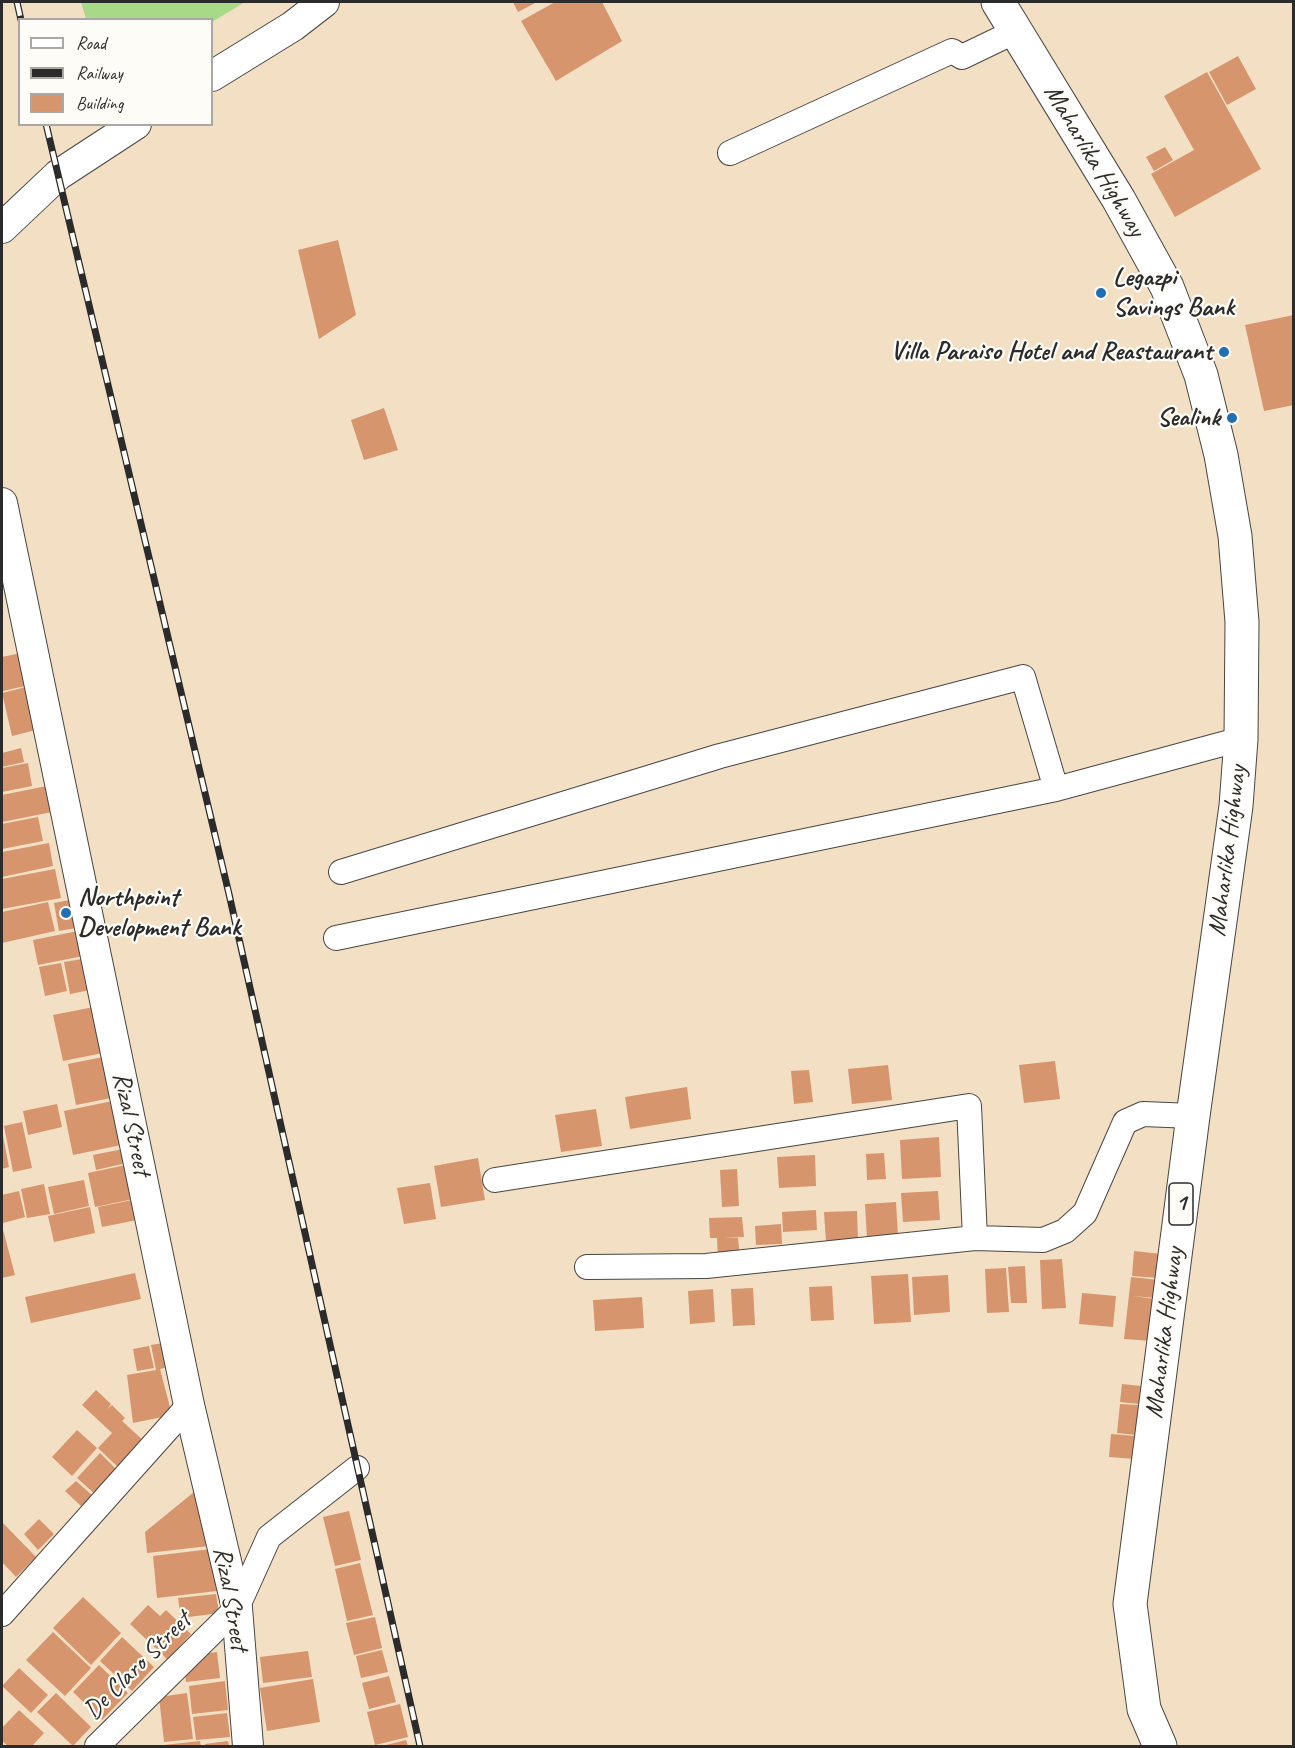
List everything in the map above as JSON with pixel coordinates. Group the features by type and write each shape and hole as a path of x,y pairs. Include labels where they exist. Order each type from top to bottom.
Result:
{"highway":[{"name":"Maharlika Highway","path":"998,2 1119,200 1167,287 1201,375 1221,455 1235,536 1242,622 1241,739 1236,806 1193,1116 1130,1604 1144,1709 1161,1746"}],"street":[{"path":"213,75 293,26 324,2"},
{"path":"730,153 952,51 962,57 1016,31"},
{"path":"2,228 58,175 133,126"},
{"name":"Rizal Street","path":"2,503 189,1405 237,1608 248,1746"},
{"path":"341,872 720,756 1023,677 1056,789"},
{"path":"336,938 1056,789 1241,739"},
{"path":"495,1180 969,1106 975,1238"},
{"path":"587,1267 706,1266 975,1238 1043,1240 1065,1231 1085,1213 1125,1122 1143,1114 1193,1116"},
{"path":"2,1614 189,1405"},
{"name":"De Claro Street","path":"97,1746 237,1608 269,1537 357,1468"}],"green space":[{"path":"81,2 245,2 213,21 213,18 86,18"}],"building":[{"path":"513,2 537,2 518,12"},
{"path":"555,2 602,2 622,41 556,81 521,21"},
{"path":"1238,56 1256,89 1227,105 1209,72"},
{"path":"1207,72 1261,169 1175,217 1151,174 1194,150 1164,96"},
{"path":"1165,147 1173,160 1154,171 1146,157"},
{"path":"338,240 356,315 319,339 298,250"},
{"path":"1294,315 1294,405 1264,411 1245,325"},
{"path":"384,408 398,450 364,460 351,420"},
{"path":"21,653 29,685 3,691 2,657"},
{"path":"30,686 40,729 12,736 2,693"},
{"path":"21,748 24,762 2,767 2,753"},
{"path":"28,763 32,786 2,792 2,768"},
{"path":"47,786 52,812 2,822 2,795"},
{"path":"38,817 43,841 2,849 2,824"},
{"path":"49,843 53,866 2,877 2,852"},
{"path":"55,869 61,898 2,909 2,879"},
{"path":"75,899 81,927 59,931 54,903"},
{"path":"48,902 55,931 2,943 2,912"},
{"path":"83,930 88,955 38,965 33,940"},
{"path":"88,958 95,989 70,994 64,962"},
{"path":"61,963 67,991 45,996 39,967"},
{"path":"99,1006 108,1052 63,1061 53,1015"},
{"path":"108,1056 116,1097 76,1105 68,1064"},
{"path":"1055,1061 1060,1099 1024,1103 1019,1065"},
{"path":"888,1065 892,1100 852,1104 848,1069"},
{"path":"809,1070 813,1102 794,1104 791,1071"},
{"path":"687,1087 691,1119 630,1129 625,1097"},
{"path":"122,1099 131,1143 73,1155 64,1111"},
{"path":"57,1104 62,1127 28,1135 23,1111"},
{"path":"596,1109 602,1146 561,1152 555,1115"},
{"path":"22,1122 32,1168 13,1172 4,1126"},
{"path":"2,1136 9,1167 2,1169"},
{"path":"939,1137 941,1177 902,1179 900,1140"},
{"path":"128,1148 131,1162 96,1170 93,1155"},
{"path":"884,1153 886,1179 867,1180 866,1154"},
{"path":"815,1155 816,1186 779,1188 777,1157"},
{"path":"478,1158 485,1200 441,1207 434,1166"},
{"path":"135,1163 143,1197 95,1207 88,1173"},
{"path":"737,1169 739,1206 722,1207 720,1170"},
{"path":"84,1180 89,1206 54,1214 48,1187"},
{"path":"430,1183 436,1219 404,1224 397,1188"},
{"path":"44,1184 50,1214 27,1218 21,1189"},
{"path":"19,1191 25,1217 3,1223 2,1195"},
{"path":"938,1191 940,1220 903,1222 901,1193"},
{"path":"142,1198 147,1218 102,1227 98,1207"},
{"path":"896,1202 898,1236 867,1238 865,1204"},
{"path":"90,1207 95,1233 54,1242 48,1216"},
{"path":"816,1210 817,1230 783,1232 782,1212"},
{"path":"857,1211 858,1241 826,1242 824,1212"},
{"path":"742,1217 744,1237 724,1238 738,1238 740,1258 718,1260 717,1238 710,1238 709,1218"},
{"path":"781,1224 782,1244 756,1245 755,1226"},
{"path":"2,1226 15,1275 2,1278"},
{"path":"1134,1251 1161,1254 1159,1278 1132,1276"},
{"path":"1062,1259 1066,1308 1042,1309 1040,1260"},
{"path":"1025,1266 1027,1303 1011,1303 1008,1267"},
{"path":"1006,1268 1009,1312 987,1313 985,1269"},
{"path":"135,1273 141,1299 31,1323 25,1297"},
{"path":"908,1274 911,1322 874,1324 871,1276"},
{"path":"948,1275 950,1312 914,1315 912,1277"},
{"path":"1131,1277 1159,1280 1157,1298 1132,1296 1155,1299 1152,1341 1124,1339"},
{"path":"832,1286 834,1320 811,1321 809,1287"},
{"path":"753,1288 755,1325 733,1326 731,1289"},
{"path":"713,1289 715,1322 690,1324 688,1291"},
{"path":"1082,1293 1116,1296 1113,1327 1079,1324"},
{"path":"642,1297 644,1328 595,1331 593,1300"},
{"path":"163,1343 168,1367 160,1369 172,1415 133,1423 127,1375 156,1370 151,1345"},
{"path":"149,1346 154,1368 137,1371 133,1349"},
{"path":"1122,1384 1141,1386 1139,1404 1120,1402"},
{"path":"96,1390 111,1404 107,1409 112,1405 125,1418 122,1421 146,1443 121,1470 98,1448 112,1433 82,1405"},
{"path":"1120,1404 1138,1405 1136,1435 1117,1433"},
{"path":"77,1430 97,1448 72,1476 52,1457"},
{"path":"1111,1434 1136,1436 1134,1459 1109,1457"},
{"path":"100,1453 118,1471 96,1495 77,1478"},
{"path":"76,1481 93,1496 82,1507 65,1491"},
{"path":"194,1492 209,1546 147,1553 145,1532"},
{"path":"349,1511 361,1560 335,1566 323,1517"},
{"path":"39,1519 54,1534 38,1550 24,1534"},
{"path":"2,1522 36,1557 16,1577 2,1562"},
{"path":"211,1549 217,1591 157,1598 153,1556"},
{"path":"360,1563 373,1615 347,1621 335,1569"},
{"path":"216,1594 219,1613 181,1618 178,1598"},
{"path":"83,1597 121,1633 91,1665 53,1628"},
{"path":"148,1605 160,1616 166,1610 191,1634 167,1659 130,1624"},
{"path":"375,1617 382,1648 354,1655 346,1623"},
{"path":"53,1632 91,1668 65,1696 26,1660"},
{"path":"122,1637 154,1667 132,1691 100,1661"},
{"path":"382,1650 388,1672 361,1678 356,1656"},
{"path":"308,1651 312,1677 263,1683 260,1657"},
{"path":"217,1652 220,1678 186,1682 185,1672 201,1654"},
{"path":"99,1665 128,1693 102,1720 73,1692"},
{"path":"19,1668 48,1695 31,1713 2,1686"},
{"path":"389,1676 396,1702 369,1709 362,1683"},
{"path":"313,1679 320,1722 267,1731 260,1688"},
{"path":"225,1681 228,1710 192,1714 189,1686"},
{"path":"56,1693 91,1727 73,1746 37,1712"},
{"path":"187,1693 193,1739 164,1742 159,1697"},
{"path":"400,1704 408,1737 375,1745 367,1712"},
{"path":"19,1710 44,1733 32,1746 8,1746 2,1741 2,1728"},
{"path":"227,1713 230,1737 196,1740 193,1717"},
{"path":"406,1740 408,1746 382,1746"},
{"path":"200,1741 201,1746 164,1746 164,1745"},
{"path":"228,1741 229,1746 205,1746 205,1744"}],"railway":[{"path":"17,2 21,18"},
{"path":"46,126 229,894 420,1746"}],"place":[{"name":"Legazpi Savings Bank","path":"1101,293"},
{"name":"Villa Paraiso Hotel and Reastaurant","path":"1224,352"},
{"name":"Sealink","path":"1232,418"},
{"name":"Northpoint Development Bank","path":"66,913"}]}
